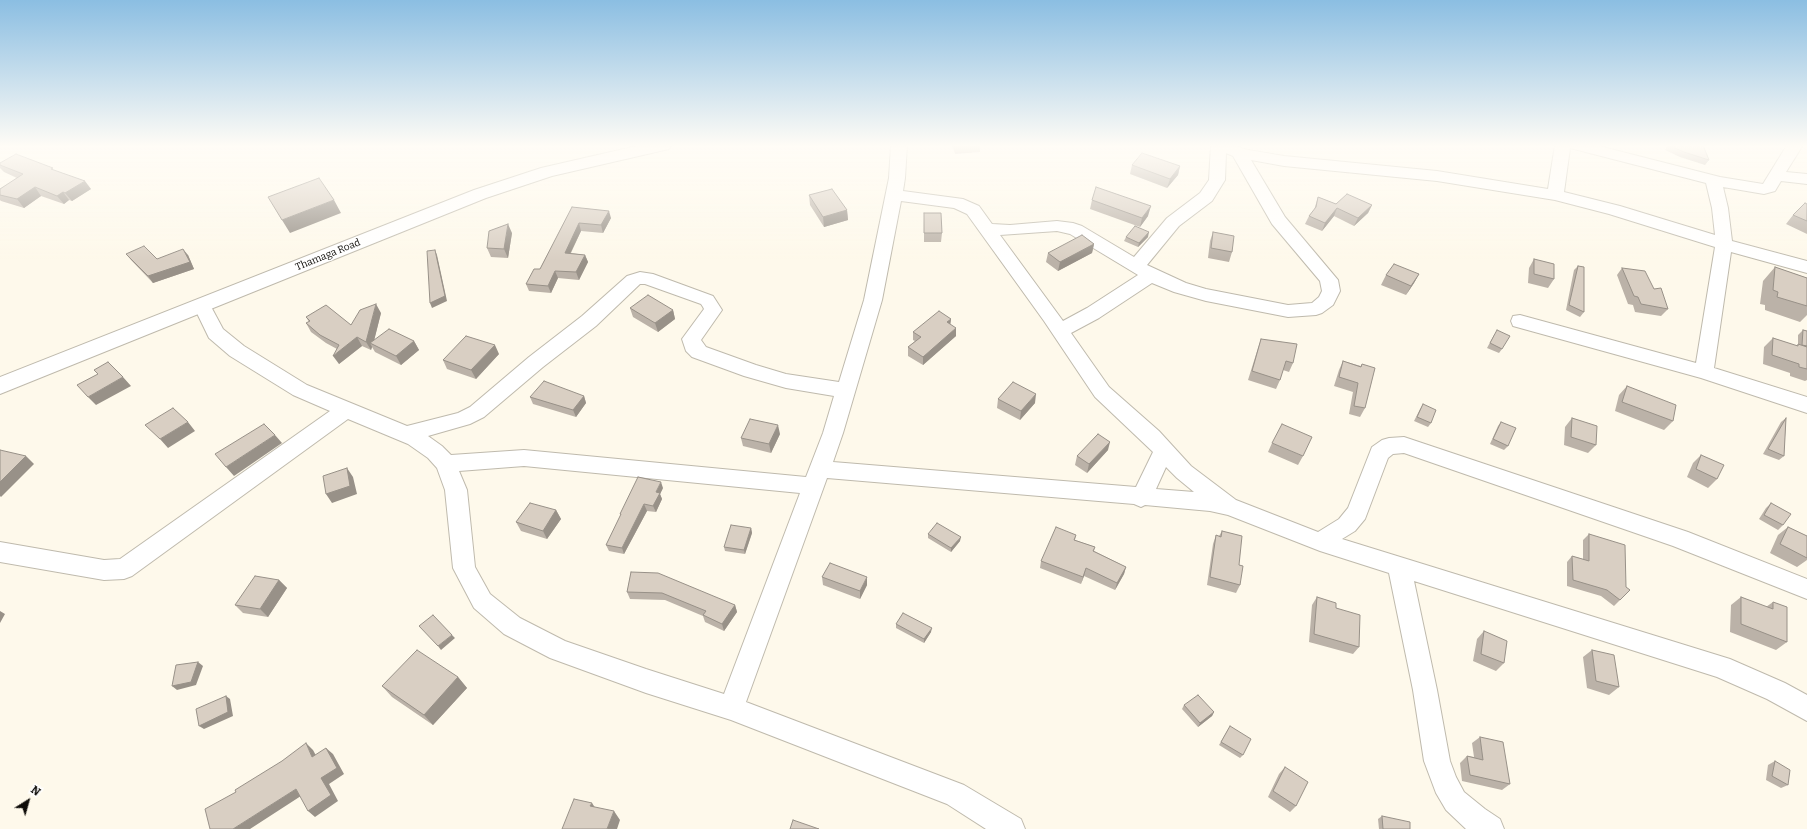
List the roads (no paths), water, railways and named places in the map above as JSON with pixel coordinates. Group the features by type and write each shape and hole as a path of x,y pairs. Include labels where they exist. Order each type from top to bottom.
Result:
{"main road":[{"name":"Thamaga Road","path":"0,386 480,194 511,184"}],"street":[{"path":"731,708 816,478 846,390 874,300 896,184"},
{"path":"1060,331 1094,313 1143,271 1172,222 1206,197 1215,184"},
{"path":"987,229 1010,230 1057,226 1067,227 1076,230 1143,271 1180,288 1288,311 1316,309 1327,301 1331,291 1329,280 1278,220 1257,184"},
{"path":"1485,184 1555,195 1614,210 1724,244 1807,267"},
{"path":"1555,195 1557,184"},
{"path":"1704,372 1724,244 1720,208 1714,184"},
{"path":"1732,184 1764,190 1771,184"},
{"path":"894,195 966,206 973,210 1102,392 1152,437 1198,484 1231,507"},
{"path":"406,434 463,419 477,412 589,321 633,280 640,278 647,278 707,300 711,305 713,310 691,339 693,346 699,352 751,371 786,381 846,390"},
{"path":"202,305 216,333 237,351 300,390 406,434 435,452 446,464 456,490 464,568 482,601 512,626 558,650 646,681 731,708 955,794 1011,829"},
{"path":"1520,321 1704,372 1807,405"},
{"path":"0,552 104,570 124,569 347,409"},
{"path":"1320,542 1347,525 1357,513 1379,453 1389,446 1404,445 1680,539 1807,589"},
{"path":"1141,498 1164,450"},
{"path":"446,464 524,458 816,478 1210,502 1231,507 1320,542 1721,667 1776,691 1807,709"},
{"path":"1399,566 1438,767 1444,784 1455,801 1475,819 1490,829"}]}
